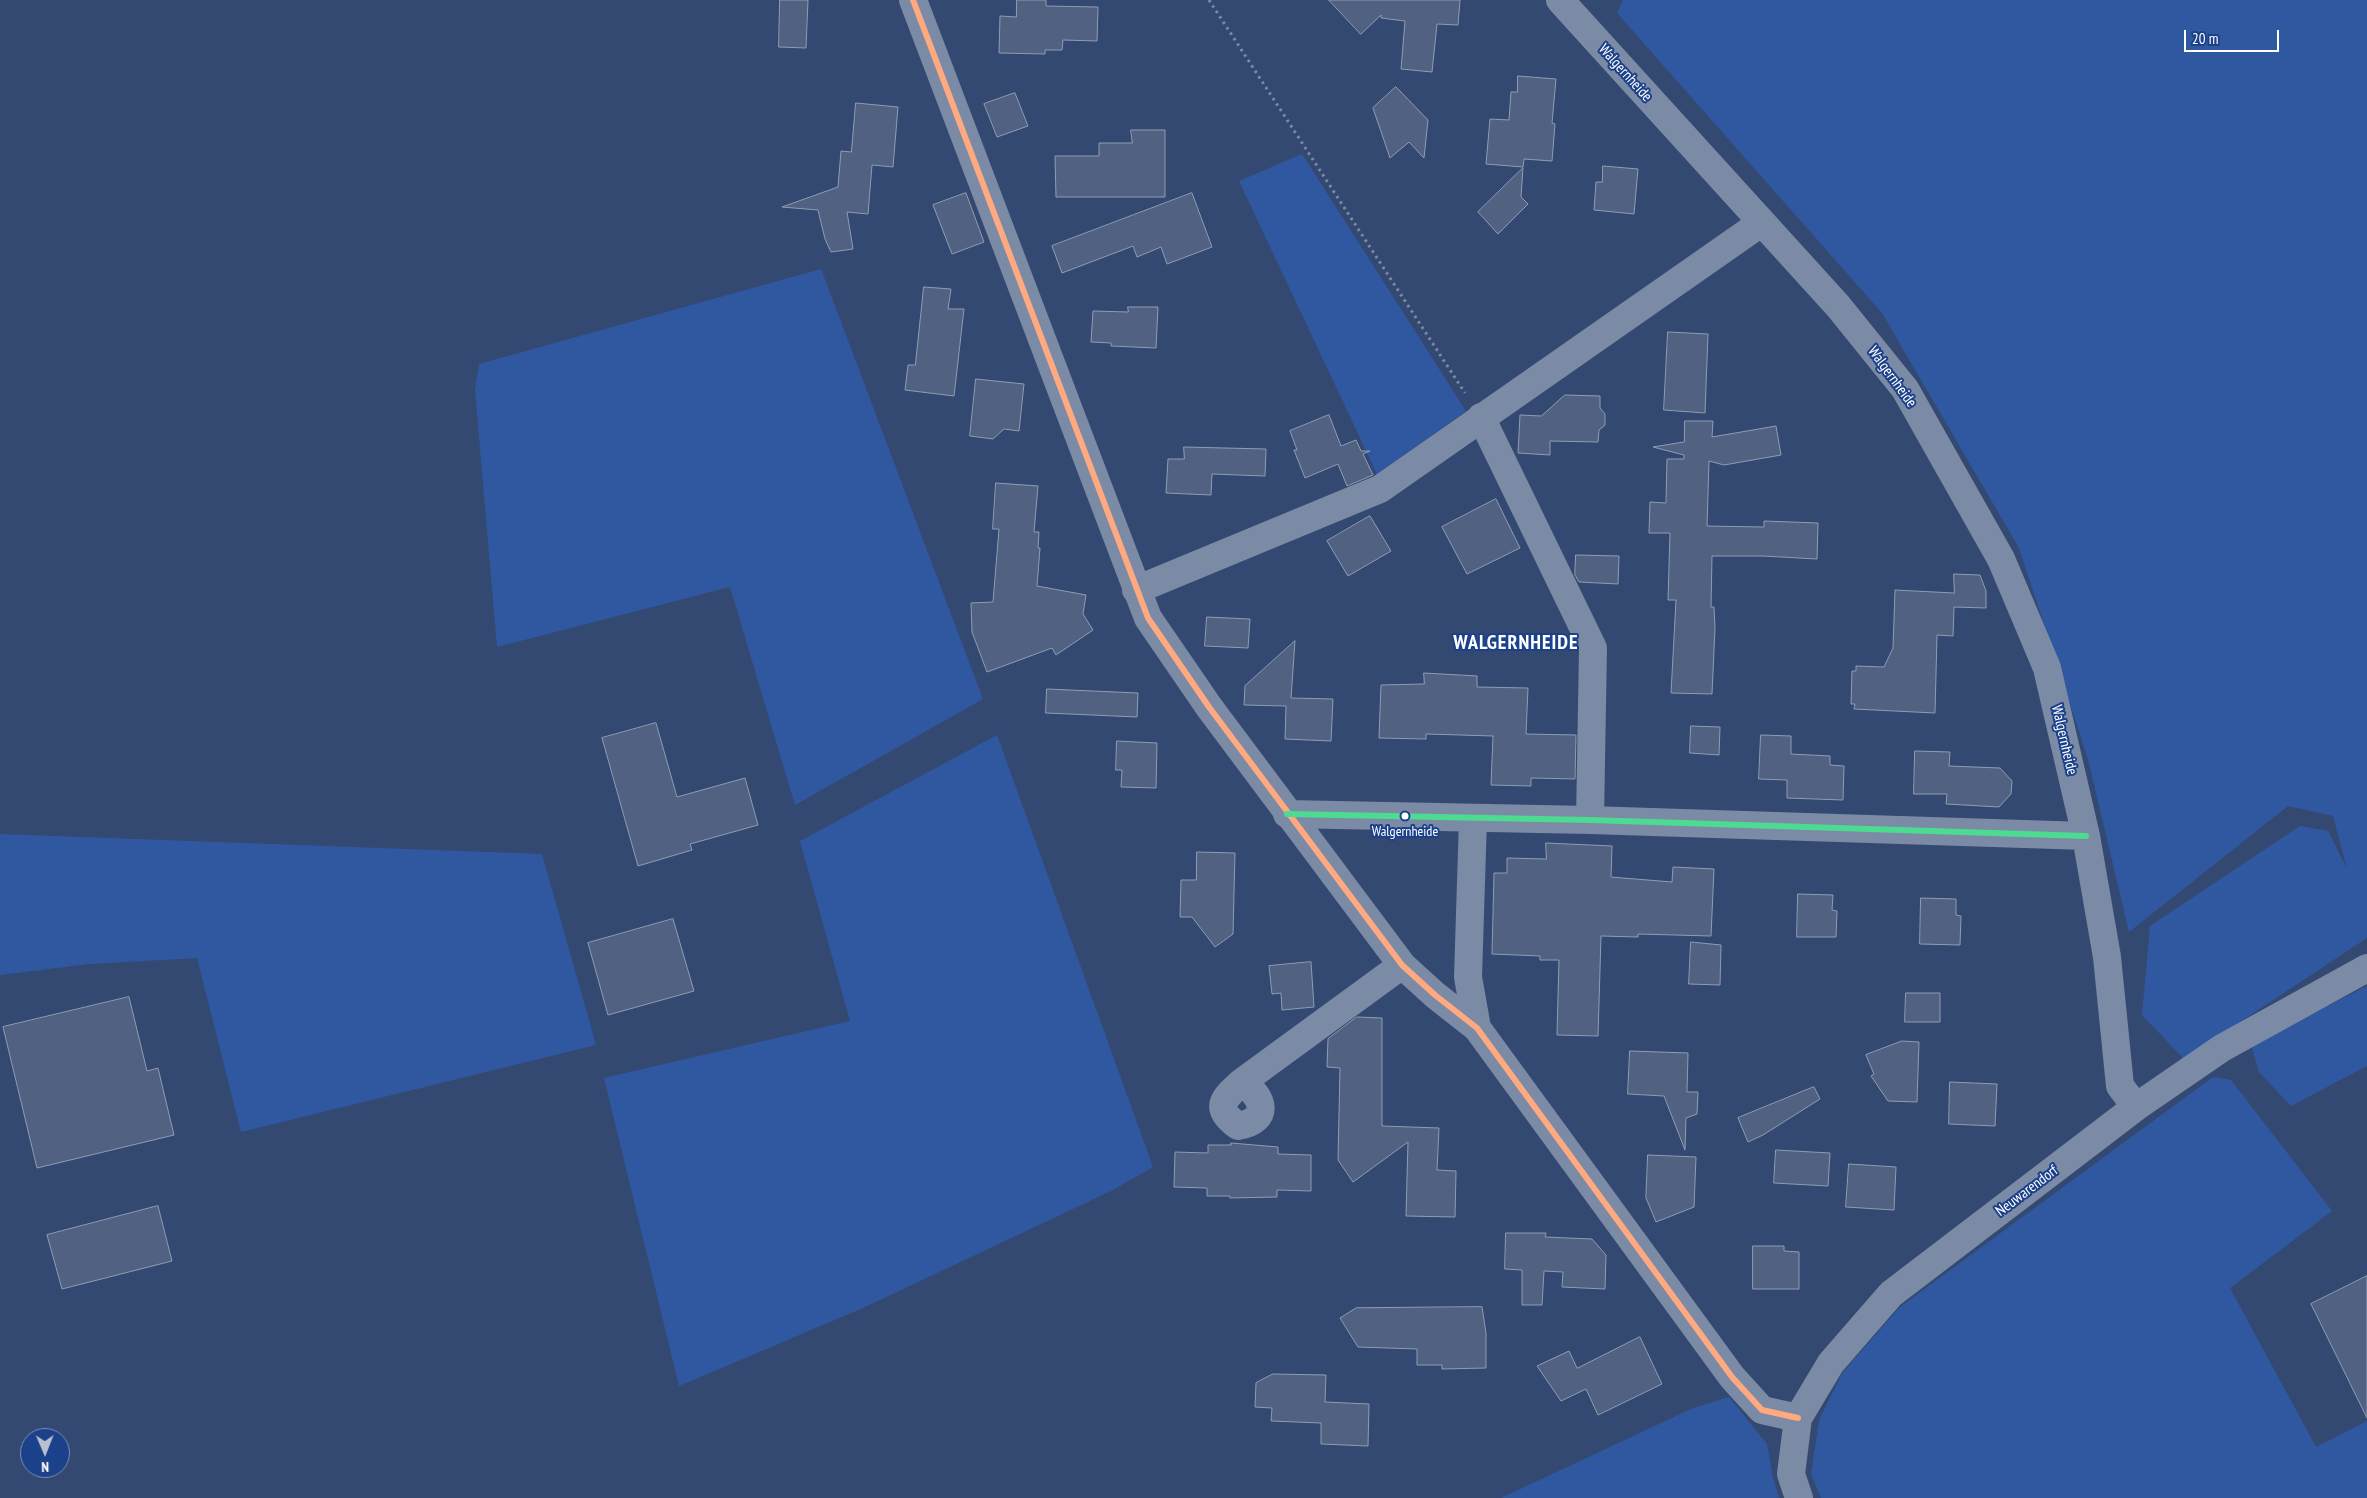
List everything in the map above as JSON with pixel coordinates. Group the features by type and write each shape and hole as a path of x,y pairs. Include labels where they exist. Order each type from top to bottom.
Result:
{"street":[{"path":"914,0 1148,618 1209,707 1287,814 1402,965 1435,995 1477,1028 1732,1377 1762,1410 1798,1418"},
{"name":"Walgernheide","path":"1560,0 1838,306 1905,389 2001,559 2047,668 2086,836 2107,957 2120,1086 2136,1107"},
{"path":"1136,590 1380,489 1761,223"},
{"path":"1481,417 1593,648 1590,820"},
{"path":"1287,814 1590,820 2086,836"},
{"path":"1473,818 1468,977 1477,1028"},
{"path":"1242,1082 1402,965"},
{"name":"Neuwarendorf","path":"1799,1498 1791,1474 1798,1418 1831,1363 1891,1294 2136,1107 2222,1048 2367,968"}],"path":[{"path":"1209,0 1481,417"}],"shaded area":[{"path":"1623,0 2367,0 2367,938 2184,1059 2142,1015 2150,926 2300,826 2328,831 2347,869 2333,816 2288,806 2129,932 2088,759 2019,548 1882,313 1617,13"},
{"path":"1302,154 1466,411 1377,474 1239,181"},
{"path":"821,269 983,699 795,805 730,587 497,647 475,390 479,364"},
{"path":"997,735 1153,1167 1113,1190 863,1308 679,1386 604,1078 850,1021 800,841"},
{"path":"0,834 542,854 596,1045 241,1132 197,958 89,964 0,975"},
{"path":"2367,986 2367,1066 2291,1106 2259,1072 2251,1045"},
{"path":"2213,1077 2231,1080 2332,1211 2230,1288 2316,1447 2367,1421 2367,1498 1821,1498 1811,1474 1819,1420 1843,1372 1900,1307"},
{"path":"1729,1397 1767,1444 1773,1478 1779,1498 1501,1498 1691,1409"}],"building":[{"path":"780,0 808,0 806,48 779,47"},
{"path":"1017,0 1046,0 1046,6 1098,7 1097,41 1063,40 1062,50 1045,50 1045,54 999,53 1000,16 1016,17"},
{"path":"1329,0 1460,0 1458,25 1437,24 1432,72 1401,69 1405,21 1381,18 1381,15 1361,34"},
{"path":"1518,76 1556,79 1552,123 1555,124 1552,161 1524,159 1523,167 1486,164 1490,119 1509,120 1511,92 1517,92"},
{"path":"1396,87 1428,120 1424,158 1409,142 1390,158 1373,108"},
{"path":"1015,93 1028,126 997,137 984,104"},
{"path":"856,103 898,107 893,167 872,165 868,214 847,212 853,249 831,252 825,239 818,210 782,207 838,187 841,151 851,152"},
{"path":"1131,130 1165,130 1165,197 1056,197 1055,156 1099,156 1099,143 1132,143"},
{"path":"1603,166 1638,169 1634,214 1594,210 1596,182 1602,182"},
{"path":"1523,168 1521,197 1528,204 1498,234 1478,212"},
{"path":"966,193 984,242 952,254 933,205"},
{"path":"1192,193 1212,247 1167,264 1161,247 1137,257 1133,246 1062,273 1052,246"},
{"path":"924,287 951,289 948,309 964,309 954,396 905,390 908,365 915,365"},
{"path":"1128,307 1158,307 1156,348 1111,346 1111,343 1091,342 1093,311 1128,312"},
{"path":"1668,332 1708,334 1705,413 1664,410"},
{"path":"976,379 1024,384 1019,431 1004,429 993,439 970,436"},
{"path":"1565,395 1600,396 1600,408 1605,414 1605,425 1599,430 1598,442 1550,441 1550,455 1518,453 1520,415 1541,416"},
{"path":"1329,415 1341,446 1356,440 1361,451 1370,451 1363,454 1373,475 1347,486 1338,464 1305,478 1294,450 1297,450 1290,431"},
{"path":"1685,421 1713,421 1712,437 1776,426 1781,455 1724,465 1709,461 1707,526 1764,527 1764,521 1818,523 1817,559 1712,556 1711,607 1714,607 1715,628 1712,694 1671,693 1676,600 1668,600 1670,533 1649,533 1650,502 1666,503 1667,459 1684,459 1684,455 1653,447 1684,442"},
{"path":"1184,447 1266,449 1265,476 1212,474 1211,495 1166,493 1168,459 1184,459"},
{"path":"996,483 1038,486 1034,532 1039,532 1038,548 1040,548 1037,586 1086,595 1083,614 1093,630 1056,655 1052,648 987,672 972,632 971,603 993,602 999,529 993,529"},
{"path":"1496,499 1520,548 1467,574 1442,527"},
{"path":"1370,516 1391,551 1348,576 1327,541"},
{"path":"1576,555 1619,556 1618,584 1579,582 1575,575"},
{"path":"1954,574 1980,575 1986,591 1986,608 1954,607 1953,636 1937,635 1935,713 1854,709 1855,704 1851,704 1852,671 1856,671 1856,666 1884,667 1893,648 1895,590 1954,593"},
{"path":"1207,617 1250,619 1248,648 1205,646"},
{"path":"1295,641 1291,698 1333,699 1331,741 1285,739 1286,706 1244,705 1245,686"},
{"path":"1424,673 1477,676 1477,687 1528,688 1526,734 1576,735 1575,779 1531,778 1531,786 1491,785 1493,736 1426,734 1426,739 1379,738 1381,685 1424,684"},
{"path":"1047,689 1138,693 1137,717 1046,713"},
{"path":"656,723 677,797 745,778 758,825 690,844 692,850 638,866 602,738"},
{"path":"1691,726 1720,727 1719,755 1690,753"},
{"path":"1761,735 1791,736 1791,754 1830,756 1830,765 1844,766 1843,800 1787,798 1787,780 1759,779"},
{"path":"1117,741 1157,743 1156,788 1121,787 1122,770 1116,770"},
{"path":"1915,751 1950,752 1949,766 2000,768 2012,781 2011,794 1999,807 1946,804 1947,794 1914,794"},
{"path":"1546,843 1612,846 1611,877 1672,882 1673,867 1714,869 1711,936 1638,934 1638,937 1601,936 1598,1036 1557,1035 1559,960 1540,960 1540,956 1492,954 1494,873 1507,873 1507,858 1546,859"},
{"path":"1197,852 1235,853 1233,934 1215,947 1192,917 1180,917 1181,880 1196,880"},
{"path":"1798,894 1833,895 1832,910 1837,911 1836,937 1797,937"},
{"path":"1921,898 1956,899 1956,915 1961,916 1960,945 1920,944"},
{"path":"673,919 694,991 608,1015 588,943"},
{"path":"1691,942 1721,945 1720,985 1689,984"},
{"path":"1311,962 1314,1007 1282,1010 1281,993 1272,994 1269,966"},
{"path":"1906,993 1940,993 1940,1022 1905,1022"},
{"path":"129,997 147,1071 158,1068 174,1135 37,1168 3,1027"},
{"path":"1357,1017 1382,1018 1382,1126 1439,1128 1437,1170 1456,1171 1455,1217 1406,1216 1408,1142 1353,1182 1338,1160 1340,1068 1327,1067 1328,1039"},
{"path":"1902,1041 1919,1042 1917,1102 1888,1101 1871,1076 1874,1074 1866,1055"},
{"path":"1630,1051 1688,1053 1687,1092 1698,1092 1697,1114 1686,1118 1685,1150 1664,1096 1628,1094"},
{"path":"1950,1082 1997,1084 1995,1126 1949,1124"},
{"path":"1814,1087 1820,1099 1763,1135 1748,1142 1738,1118"},
{"path":"1231,1143 1278,1147 1278,1154 1311,1155 1311,1191 1277,1190 1277,1197 1230,1198 1230,1196 1207,1196 1207,1188 1174,1187 1175,1152 1208,1153 1208,1145 1231,1145"},
{"path":"1776,1150 1830,1153 1828,1186 1774,1183"},
{"path":"1648,1155 1696,1157 1694,1207 1656,1222 1646,1198"},
{"path":"1849,1164 1896,1167 1894,1210 1846,1207"},
{"path":"158,1206 172,1261 62,1289 47,1235"},
{"path":"1506,1233 1546,1233 1545,1237 1592,1239 1606,1255 1605,1289 1562,1287 1563,1272 1544,1271 1542,1305 1522,1305 1522,1270 1505,1269"},
{"path":"1753,1246 1784,1246 1784,1251 1799,1252 1799,1289 1753,1289"},
{"path":"2367,1276 2367,1418 2311,1304"},
{"path":"1482,1307 1486,1333 1486,1368 1442,1369 1442,1365 1417,1365 1417,1349 1358,1347 1340,1318 1356,1308"},
{"path":"1640,1337 1662,1384 1598,1415 1586,1389 1561,1401 1537,1366 1569,1351 1577,1368"},
{"path":"1273,1374 1326,1375 1325,1402 1369,1404 1368,1446 1321,1444 1321,1423 1271,1421 1272,1408 1255,1407 1256,1383"}],"transit line":[{"path":"913,0 1148,618 1209,707 1402,965 1435,995 1477,1028 1732,1377 1762,1410 1798,1418"},
{"path":"1287,814 1590,820 2086,836"}],"place":[{"name":"Walgernheide","path":"1405,816"}],"district":[{"name":"WALGERNHEIDE","path":"1516,643"}]}
